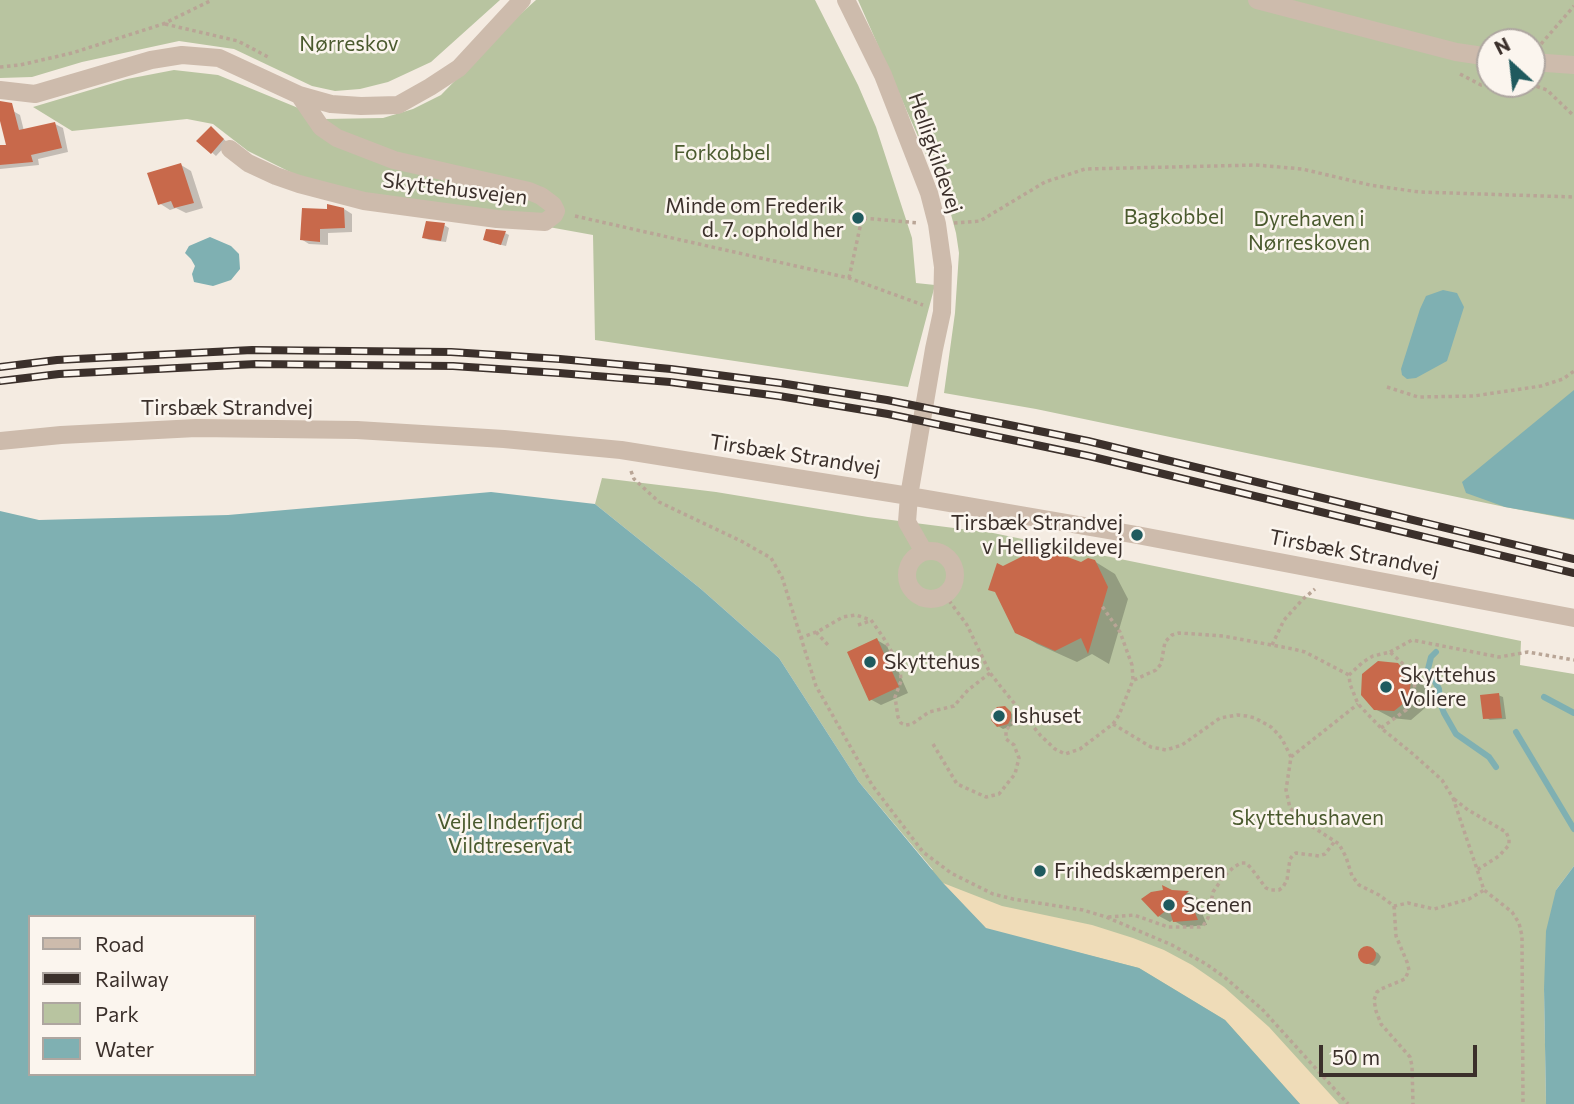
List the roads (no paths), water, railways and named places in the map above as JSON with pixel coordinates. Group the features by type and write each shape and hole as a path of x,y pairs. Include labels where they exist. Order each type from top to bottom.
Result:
{"street":[{"path":"0,90 35,94 151,60 182,55 219,58 299,95 331,104 398,105 459,68 522,0"},
{"name":"Helligkildevej","path":"846,0 883,75 929,193 937,224 943,267 942,312 913,472 907,522 924,552"},
{"path":"1257,0 1476,55"},
{"path":"1546,63 1574,65"},
{"name":"Skyttehusvejen","path":"230,149 248,163 276,176 364,201 497,219 545,222 556,211 554,205 529,191 394,160 337,138 321,127 299,95"},
{"name":"Tirsbæk Strandvej","path":"0,441 196,428 290,429 357,430 504,439 621,450 1137,535 1574,618"},
{"path":"924,552 940,552 952,562 954,569 954,584 945,595 933,600 912,591 906,576 907,568 916,555 924,552"}],"water":[{"path":"210,237 231,246 239,254 240,269 231,280 213,286 194,282 192,274 195,266 185,253 189,246"},
{"path":"1443,290 1457,293 1464,307 1447,361 1416,378 1407,379 1402,375 1401,369 1420,309 1426,296"},
{"path":"1574,390 1574,519 1505,507 1466,493 1462,482"},
{"name":"Vejle Inderfjord Vildtreservat","path":"491,492 595,504 701,589 779,658 859,782 943,883 986,928 1139,968 1225,1020 1300,1104 0,1104 0,511 39,520 228,515"},
{"path":"1574,866 1574,1104 1546,1104 1546,931 1556,890"}],"waterway":[{"path":"1436,652 1431,657 1428,669 1439,689 1444,713 1456,734 1489,757 1496,767"},
{"path":"1544,697 1574,713"},
{"path":"1516,732 1574,829"}],"railway":[{"path":"0,367 57,360 252,350 451,352 671,369 887,400 1088,441 1574,559"},
{"path":"0,381 59,374 256,364 453,366 670,382 888,414 1089,456 1574,573"}],"place":[{"name":"Minde om Frederik d. 7. ophold her","path":"858,218"},
{"name":"Tirsbæk Strandvej v Helligkildevej","path":"1137,535"},
{"name":"Skyttehus","path":"870,662"},
{"name":"Skyttehus Voliere","path":"1386,687"},
{"name":"Ishuset","path":"999,716"},
{"name":"Frihedskæmperen","path":"1040,871"},
{"name":"Scenen","path":"1169,905"}],"park label":[{"name":"Nørreskov","path":"349,44"},
{"name":"Forkobbel","path":"722,153"},
{"name":"Bagkobbel","path":"1174,217"},
{"name":"Dyrehaven i Nørreskoven","path":"1309,231"},
{"name":"Skyttehushaven","path":"1308,818"}]}
